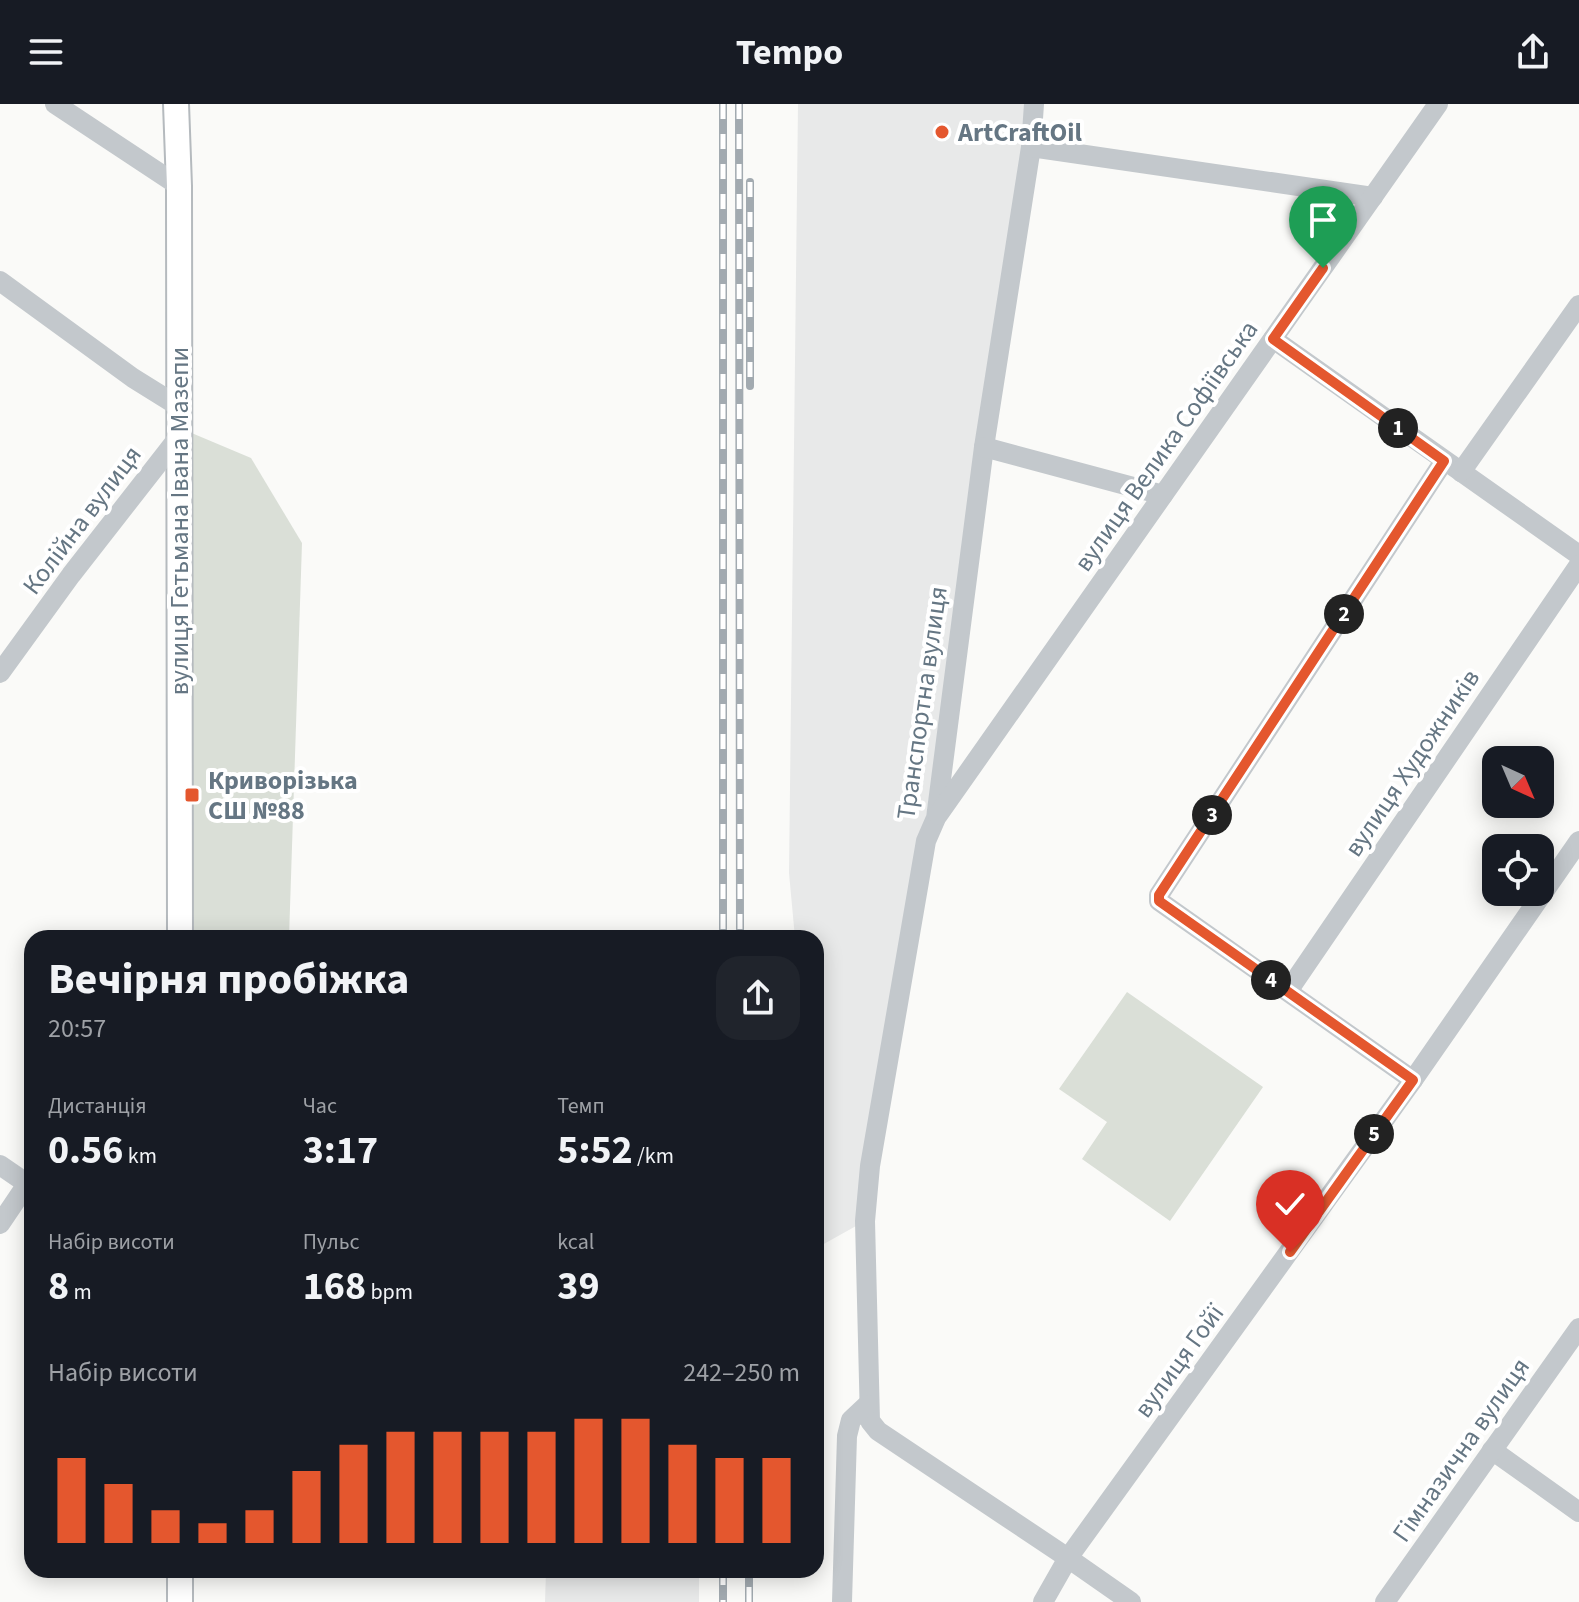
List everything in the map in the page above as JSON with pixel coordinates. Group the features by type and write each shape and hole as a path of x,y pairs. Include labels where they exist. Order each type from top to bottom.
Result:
{"main road":[{"name":"вулиця Гетьмана Івана Мазепи","path":"176,104 179,186 180,930"},
{"path":"180,1578 180,1602"}],"street":[{"path":"55,104 179,186"},
{"name":"Транспортна вулиця","path":"867,1405 865,1221 870,1166 926,841 936,818 984,447 1031,147 1034,104"},
{"name":"вулиця Велика Софіївська","path":"936,818 1438,104"},
{"path":"1031,147 1373,197"},
{"path":"0,281 133,378 178,406"},
{"path":"1413,1080 1162,906 1159,895 1452,467 1579,305"},
{"path":"1273,339 1579,555"},
{"name":"Колійна вулиця","path":"0,673 178,438"},
{"path":"984,447 1163,495"},
{"name":"вулиця Художників","path":"1288,991 1579,565"},
{"path":"0,636 17,648"},
{"name":"вулиця Гойї","path":"1043,1602 1068,1558 1413,1080 1579,841"},
{"path":"0,1165 24,1181"},
{"path":"0,1224 24,1193"},
{"name":"Гімназична вулиця","path":"1385,1602 1579,1328"},
{"path":"867,1405 870,1421 878,1431 1131,1602"},
{"path":"842,1602 847,1436 851,1420 867,1405"},
{"path":"1492,1450 1579,1512"}],"shaded area":[{"path":"798,104 1034,104 865,1221 824,1244 824,930 794,930 789,873"},
{"path":"175,426 251,458 302,543 289,930 179,930"},
{"path":"1127,992 1263,1087 1170,1221 1082,1159 1107,1122 1059,1089"},
{"path":"546,1578 699,1578 699,1602 545,1602"}],"railway":[{"path":"723,104 723,930"},
{"path":"739,104 740,930"},
{"path":"750,182 750,386"},
{"path":"723,1578 723,1602"},
{"path":"749,1578 749,1602"}],"place":[{"name":"ArtCraftOil","path":"942,132"},
{"name":"Криворізька СШ №88","path":"192,795"}],"route":[{"path":"1290,1252 1413,1080 1162,906 1159,895 1444,461 1273,339 1323,268"}]}
